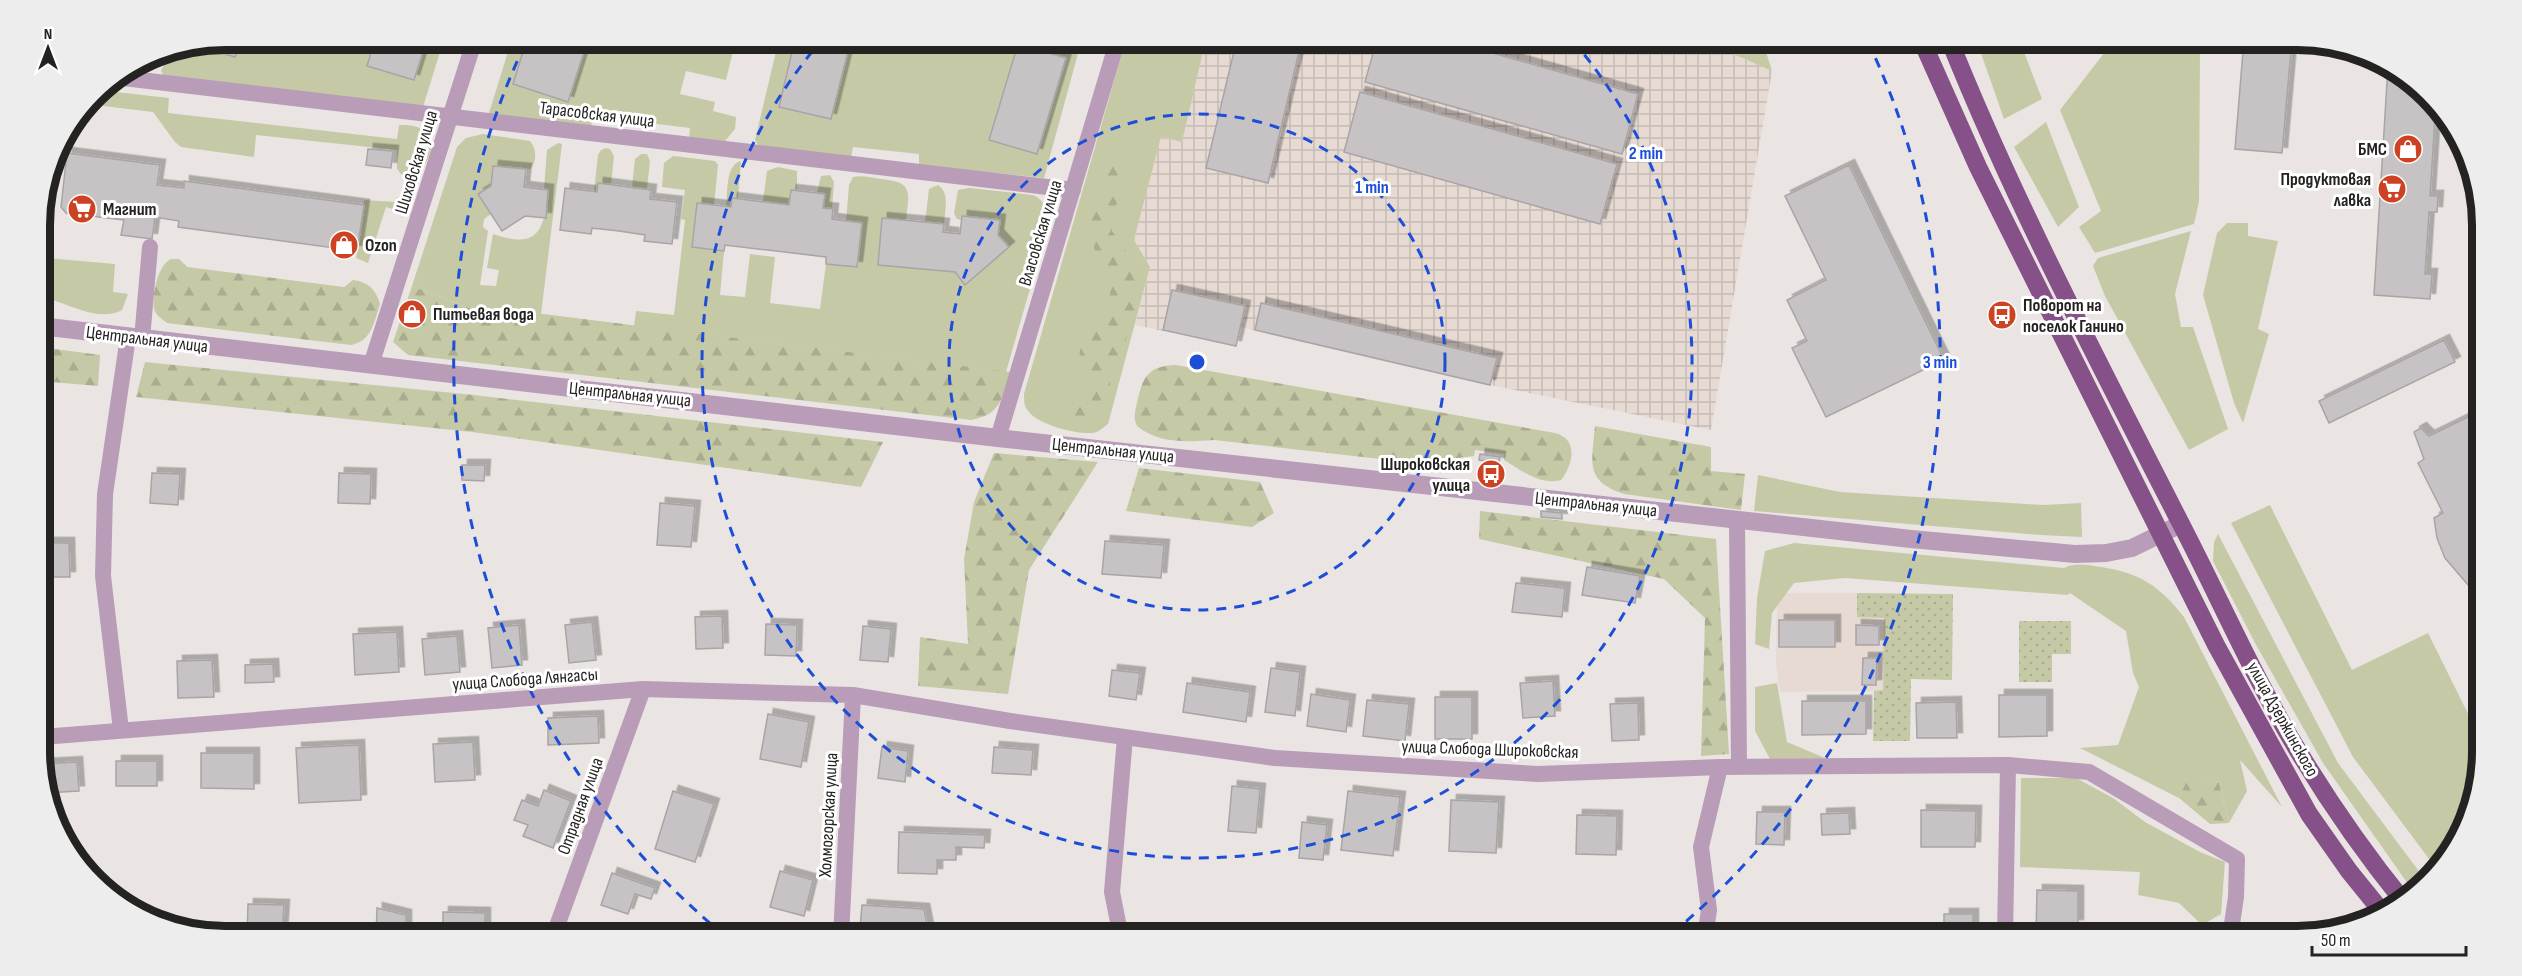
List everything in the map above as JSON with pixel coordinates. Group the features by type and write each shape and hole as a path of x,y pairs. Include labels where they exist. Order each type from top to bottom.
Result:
{"highway":[{"name":"улица Дзержинского","path":"1925,49 1978,167 2216,645 2309,814 2349,871 2378,906"},
{"name":"улица Дзержинского","path":"1953,49 2025,210 2138,441 2297,749 2369,858 2398,895"}],"street":[{"name":"Шиховская улица","path":"371,365 472,49"},
{"name":"Власовская улица","path":"998,438 1115,49"},
{"name":"Тарасовская улица","path":"128,78 1073,190"},
{"path":"122,730 104,565 105,494 150,247"},
{"name":"Центральная улица","path":"50,327 998,438 1911,539 2075,554 2106,553 2132,548 2181,524"},
{"path":"1737,520 1740,767"},
{"name":"улица Слобода Лянгасы","path":"50,736 643,689 853,695 1010,721"},
{"name":"Отрадная улица","path":"557,926 643,689"},
{"name":"Холмогорская улица","path":"842,926 853,695"},
{"name":"улица Слобода Широковская","path":"1010,721 1275,758 1538,774 1720,767 2008,765 2089,772 2237,858 2236,897 2232,926"},
{"path":"1119,926 1112,892 1125,737"},
{"path":"2005,926 2008,765"},
{"path":"1707,926 1709,910 1701,847 1720,767"}],"shaded area":[{"path":"1204,49 1722,49 1772,71 1711,430 1490,385 1241,327 1236,346 1135,325 1150,267 1134,240 1161,137 1182,142"},
{"path":"1777,593 1857,593 1857,617 1884,618 1883,691 1780,692 1776,664"}],"green space":[{"path":"225,49 441,49 423,107 164,76 161,71 166,60 180,55"},
{"path":"509,49 734,49 726,80 686,71 680,94 715,102 713,111 736,117 735,129 725,141 689,139 690,128 593,116 591,127 488,116"},
{"path":"777,49 1079,49 1044,178 919,165 919,154 853,147 851,158 758,145 755,140"},
{"path":"1123,49 1204,49 1182,142 1161,137 1134,240 1150,267 1108,424 1091,433 1058,428 1041,421 1029,412 1024,401 1024,394"},
{"path":"1722,49 1765,49 1772,71"},
{"path":"1980,49 2023,49 2042,99 2004,119"},
{"path":"2107,49 2200,49 2199,202 2194,224 2095,253 2079,227 2101,211 2060,110"},
{"path":"111,91 169,98 168,113 397,139 399,125 411,126 420,128 428,136 431,150 420,170 409,178 404,178 397,169 397,150 256,135 254,157 181,147 153,112 97,105"},
{"path":"2046,122 2079,207 2058,227 2014,147"},
{"path":"483,134 530,141 535,155 530,169 493,166 491,186 478,194 491,214 484,219 483,227 488,231 480,285 496,286 499,270 487,268 493,234 520,240 530,238 541,226 548,191 544,189 547,150 558,143 562,144 541,314 472,309 412,286 457,147 466,138"},
{"path":"606,148 610,149 614,156 611,185 598,183 597,192 594,191 598,155"},
{"path":"641,154 647,154 650,161 647,189 632,187 635,159"},
{"path":"673,156 715,161 718,165 714,205 697,203 692,247 724,251 720,295 745,297 750,254 775,257 770,303 820,309 826,264 857,267 862,223 846,221 849,185 853,177 892,180 907,190 906,220 882,218 878,265 955,272 965,284 1009,247 998,235 999,220 962,216 961,220 957,219 954,213 958,190 969,188 1037,197 1045,206 1049,223 1006,372 634,326 636,311 674,315 685,220 681,219 685,190 662,187 664,163"},
{"path":"1111,160 1117,164 1120,192 1112,220 1112,231 1138,267 1140,291 1124,346 1110,369 1110,393 1107,407 1098,420 1078,428 1065,420 1075,402 1092,390 1079,361 1080,350 1089,327 1108,303 1111,289 1088,227 1108,184 1103,166"},
{"path":"741,161 738,198 732,198 731,207 726,207 730,174 732,168"},
{"path":"778,167 797,171 797,191 791,190 789,205 763,201 767,171"},
{"path":"830,175 834,182 832,209 823,208 825,194 817,193 821,176"},
{"path":"938,185 942,188 945,197 944,224 925,222 929,189"},
{"path":"396,197 406,204 411,215 386,207 368,263 356,258 364,200 395,202"},
{"path":"2227,223 2248,223 2248,236 2278,241 2258,329 2269,334 2243,423 2234,403 2203,295 2217,233"},
{"path":"2191,231 2175,294 2181,327 2193,327 2228,429 2189,450 2105,296 2093,266 2098,258"},
{"path":"50,258 115,264 113,292 128,294 122,310 105,314 77,309 50,299"},
{"path":"179,259 187,267 344,287 353,280 359,281 371,288 380,304 368,335 358,343 351,345 167,323 159,317 155,310 154,295 159,273 166,262"},
{"path":"412,286 472,309 511,310 1010,372 1002,397 995,409 989,414 971,420 408,355 393,342"},
{"path":"50,348 100,355 98,386 50,382"},
{"path":"145,362 474,395 883,442 861,487 472,432 136,397"},
{"path":"1176,365 1555,433 1568,441 1572,453 1571,460 1561,480 1546,481 1504,460 1504,454 1475,450 1474,456 1416,463 1214,440 1164,439 1137,426 1135,412 1144,380 1148,375 1159,368"},
{"path":"1595,426 1711,447 1711,471 1745,474 1741,510 1624,494 1611,489 1602,483 1593,469"},
{"path":"994,453 1098,462 1029,570 1008,694 918,686 920,637 968,644 964,559 974,502"},
{"path":"1139,468 1260,482 1274,513 1252,527 1126,511"},
{"path":"1758,475 1840,492 2043,505 2081,503 2082,537 1754,511"},
{"path":"2270,505 2352,670 2428,633 2472,722 2472,763 2463,807 2443,849 2432,863 2353,757 2231,523"},
{"path":"1480,511 1716,539 1729,754 1701,756 1705,618 1664,579 1479,539"},
{"path":"2218,534 2338,763 2421,875 2409,886 2323,763 2255,643 2213,561 2214,542"},
{"path":"1794,543 2064,568 2086,565 2138,577 2157,589 2184,617 2282,807 2240,760 2247,791 2229,823 2219,783 2189,777 2179,798 2080,748 2118,745 2139,687 2133,673 2126,631 2070,593 2068,595 1845,578 1794,583 1772,613 1769,649 1755,644 1757,598 1765,551"},
{"path":"1857,593 1953,594 1952,680 1911,679 1910,741 1873,741 1874,691 1883,690 1884,618 1857,617"},
{"path":"2019,621 2071,621 2071,654 2052,654 2052,682 2019,682"},
{"path":"1777,683 1787,742 1825,758 1770,759 1755,731 1755,687"},
{"path":"2189,776 2219,783 2229,823 2210,824 2179,798"},
{"path":"2021,778 2076,778 2113,798 2145,822 2200,852 2225,862 2221,914 2202,925 2179,903 2138,895 2140,872 2020,867"}],"building":[{"path":"238,49 235,57 213,50"},
{"path":"372,49 424,49 414,80 367,66"},
{"path":"524,49 585,49 568,102 513,84"},
{"path":"793,49 848,49 831,119 779,107"},
{"path":"1016,49 1035,49 1066,58 1037,154 989,140"},
{"path":"1235,49 1300,49 1268,183 1206,168"},
{"path":"1374,49 1478,49 1638,94 1622,154 1365,82"},
{"path":"2243,49 2291,49 2282,153 2235,149"},
{"name":"БМС","path":"2387,75 2421,101 2435,117 2430,196 2438,196 2437,212 2429,212 2425,274 2432,274 2430,299 2374,295"},
{"path":"1360,92 1617,164 1600,224 1344,152"},
{"path":"368,149 393,151 391,168 366,165"},
{"path":"67,153 160,165 157,185 184,188 184,181 364,205 357,251 178,227 179,221 155,217 152,239 121,235 124,220 66,213 61,207"},
{"path":"1849,165 1944,360 1826,417 1792,348 1807,341 1787,300 1826,280 1785,196"},
{"path":"493,166 526,169 524,187 548,190 546,218 525,216 502,231 478,194 491,186"},
{"path":"598,183 651,190 650,199 677,202 672,244 644,241 645,235 619,231 592,228 591,234 560,230 565,188 597,192"},
{"path":"791,190 825,194 823,208 833,209 832,219 862,223 857,267 826,264 826,257 725,245 724,251 692,247 697,203 731,207 732,198 789,205"},
{"path":"962,216 1000,220 998,235 1009,247 965,285 955,272 878,265 882,218 944,224 943,232 960,234"},
{"path":"1172,290 1245,306 1236,346 1163,330"},
{"path":"1261,303 1497,358 1490,385 1255,330"},
{"path":"2444,340 2455,362 2329,423 2319,401"},
{"path":"2472,415 2472,584 2469,586 2445,558 2437,538 2434,518 2443,513 2418,463 2424,459 2414,432 2421,428 2429,436"},
{"path":"1480,454 1500,457 1499,463 1479,460"},
{"path":"462,465 485,465 484,481 462,480"},
{"path":"152,473 180,474 178,505 150,503"},
{"path":"339,473 371,474 370,504 338,503"},
{"path":"660,503 695,506 691,547 657,545"},
{"path":"1541,511 1562,513 1562,519 1541,517"},
{"path":"1105,541 1164,545 1161,578 1102,574"},
{"path":"50,543 69,543 70,577 50,577"},
{"path":"1587,567 1640,576 1635,603 1582,595"},
{"path":"1516,583 1565,588 1562,617 1512,612"},
{"path":"722,616 723,648 696,649 695,617"},
{"path":"1779,620 1835,620 1835,647 1779,647"},
{"path":"592,622 596,660 569,663 565,625"},
{"path":"766,624 797,625 796,656 765,655"},
{"path":"519,625 522,665 492,668 488,628"},
{"path":"1856,625 1879,626 1879,645 1856,645"},
{"path":"863,626 891,629 888,662 860,660"},
{"path":"397,632 399,672 355,675 353,634"},
{"path":"457,636 460,672 425,675 422,639"},
{"path":"1863,658 1877,658 1876,685 1862,685"},
{"path":"212,660 214,697 178,698 177,661"},
{"path":"273,664 274,682 245,683 245,665"},
{"path":"1271,668 1300,672 1295,716 1265,712"},
{"path":"1112,670 1140,673 1136,700 1109,696"},
{"path":"1553,681 1555,716 1523,718 1520,683"},
{"path":"1187,683 1250,692 1246,722 1183,712"},
{"path":"1311,694 1350,700 1346,732 1307,726"},
{"path":"1999,695 2047,695 2047,736 1999,737"},
{"path":"1435,697 1472,697 1472,739 1435,739"},
{"path":"1367,700 1409,704 1405,741 1363,736"},
{"path":"1802,701 1866,701 1866,734 1802,735"},
{"path":"1956,702 1957,738 1917,738 1916,703"},
{"path":"1638,703 1639,740 1612,741 1610,704"},
{"path":"768,714 809,722 801,767 760,759"},
{"path":"598,716 599,743 548,745 548,718"},
{"path":"473,742 475,780 435,782 433,744"},
{"path":"359,745 361,800 299,803 296,748"},
{"path":"882,747 908,751 905,782 878,778"},
{"path":"994,747 1033,750 1031,775 992,773"},
{"path":"201,753 254,753 254,789 201,788"},
{"path":"116,761 157,761 157,786 116,786"},
{"path":"77,762 79,791 55,792 50,764"},
{"path":"1232,786 1260,789 1256,833 1228,831"},
{"path":"544,790 571,801 553,848 523,836 528,825 514,820 522,800 538,806"},
{"path":"673,791 714,804 695,862 655,849"},
{"path":"1348,791 1400,797 1393,856 1341,850"},
{"path":"1451,800 1499,802 1496,853 1449,851"},
{"path":"1921,810 1976,811 1975,847 1921,847"},
{"path":"1757,812 1785,812 1784,845 1756,844"},
{"path":"1849,813 1850,834 1822,835 1821,814"},
{"path":"1577,815 1617,816 1616,855 1576,854"},
{"path":"1302,822 1327,825 1323,860 1299,858"},
{"path":"899,832 985,835 984,848 956,847 956,860 937,860 937,874 898,873"},
{"path":"780,871 813,880 804,916 770,907"},
{"path":"612,873 655,888 651,899 635,894 628,914 601,905"},
{"path":"2037,890 2078,891 2078,925 2036,926"},
{"path":"248,904 284,905 283,926 247,926"},
{"path":"862,905 924,909 927,926 860,926"},
{"path":"377,908 406,915 406,926 376,926"},
{"path":"443,912 485,913 485,926 443,926"},
{"path":"1944,914 1973,914 1973,926 1944,926"}],"place":[{"name":"БМС","path":"2408,149"},
{"name":"Продуктовая лавка","path":"2392,189"},
{"name":"Магнит","path":"82,209"},
{"name":"Ozon","path":"344,245"},
{"name":"Питьевая вода","path":"412,314"},
{"name":"Поворот на поселок Ганино","path":"2002,315"},
{"name":"Широковская улица","path":"1491,474"}]}
